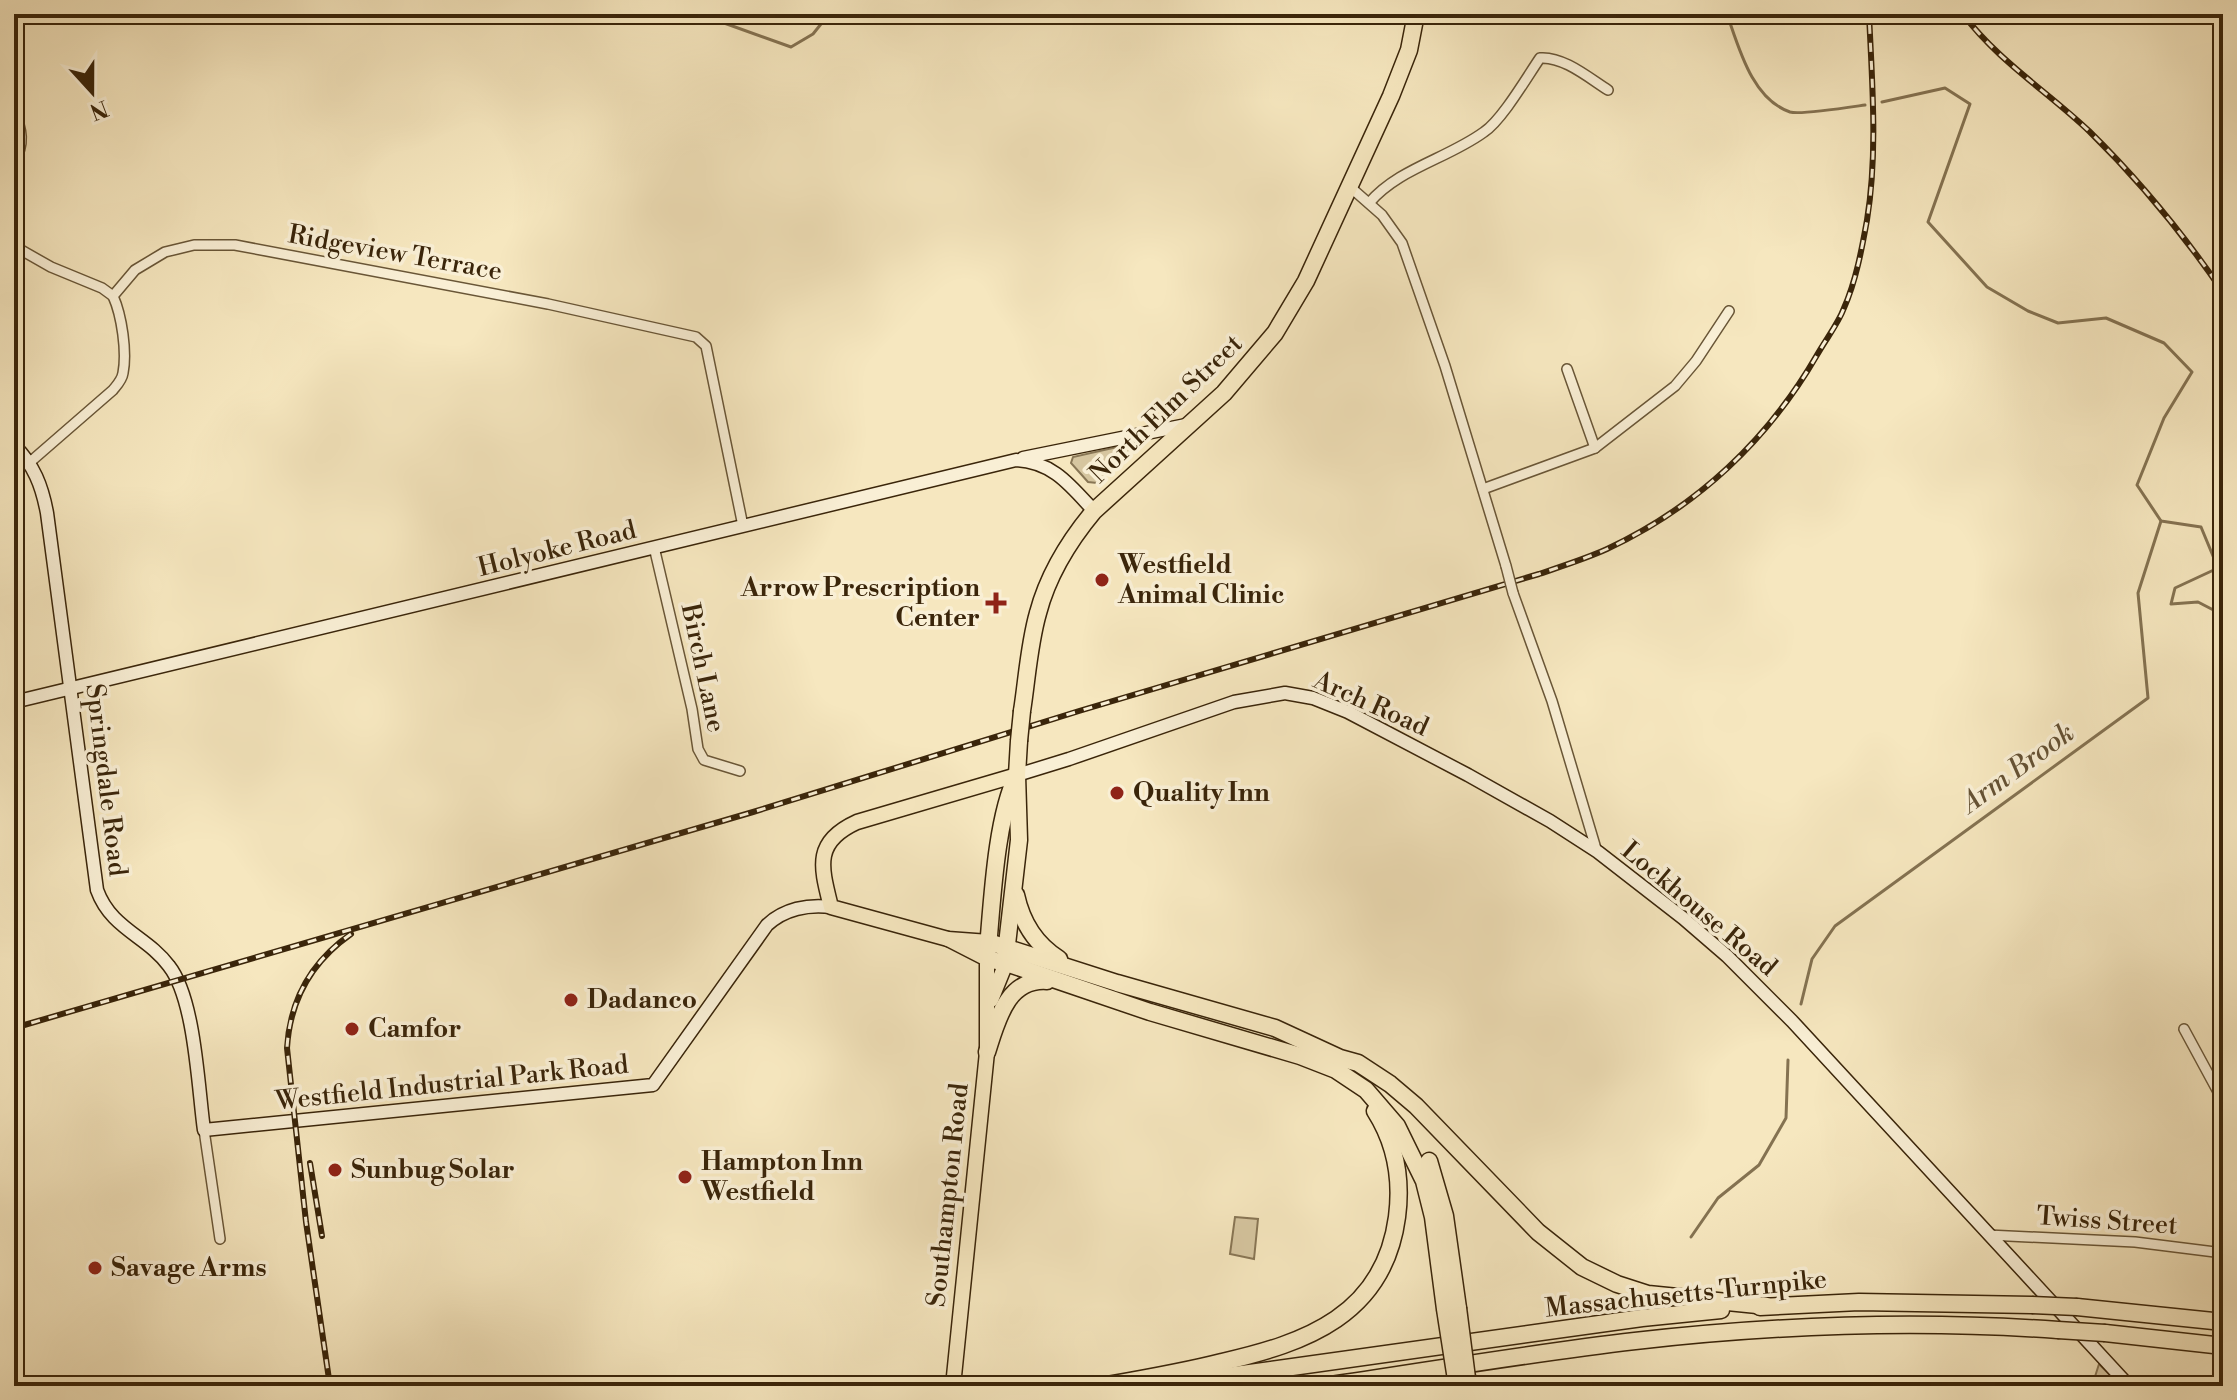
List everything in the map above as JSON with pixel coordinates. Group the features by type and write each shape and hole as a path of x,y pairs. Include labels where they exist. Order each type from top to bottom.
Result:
{"highway":[{"name":"North Elm Street","path":"1022,711 1038,613 1057,563 1076,532 1094,511 1224,393 1275,333 1306,281 1400,73 1409,50 1416,14"},
{"name":"Southampton Road","path":"1006,954 1019,840 1017,775 1022,711"},
{"name":"Southampton Road","path":"988,950 1003,823 1009,791 1017,775"},
{"path":"1014,879 1020,913 1034,938 1046,950 1082,971"},
{"path":"988,950 1082,971 1275,1028 1338,1064 1382,1106 1417,1163 1433,1217 1468,1386"},
{"path":"1006,954 1064,982 1338,1064 1358,1063 1408,1098 1549,1242 1590,1272 1627,1288 1659,1296 1767,1306"},
{"path":"987,1052 1001,1011 1013,995 1034,980 1064,982"},
{"path":"1102,1386 1213,1365 1285,1347 1336,1320 1367,1289 1392,1243 1399,1205 1399,1175 1392,1146 1377,1114 1338,1064"},
{"name":"Massachusetts Turnpike","path":"1156,1386 1642,1318 1767,1306 1859,1302 2032,1305 2223,1322"},
{"path":"1452,1309 1457,1386"},
{"name":"Massachusetts Turnpike","path":"1324,1386 1633,1341 1826,1326 1959,1325 2105,1333 2223,1346"},
{"path":"1421,1386 1633,1341"}],"main road":[{"path":"988,950 831,907 824,881 824,854 826,845 840,830 870,817 1017,775"},
{"name":"Southampton Road","path":"954,1381 987,1052 988,950"},
{"name":"Southampton Road","path":"988,1008 1006,954"}],"street":[{"path":"1369,203 1401,177 1486,131 1540,58 1550,57 1608,90"},
{"path":"14,111 22,134 20,150 14,162"},
{"name":"Lockhouse Road","path":"1349,186 1394,230 1407,256 1598,852 1689,923 1750,977 2129,1386"},
{"name":"Ridgeview Terrace","path":"113,296 135,270 165,252 194,245 235,245 548,304 696,337 706,346 743,526"},
{"path":"14,246 113,296 120,321 123,354 120,381 113,390 29,463"},
{"path":"1483,489 1595,448 1675,386 1696,361 1729,311"},
{"path":"1567,369 1595,448"},
{"path":"1016,460 1186,425"},
{"name":"Springdale Road","path":"14,445 29,463 42,489 50,524 99,894 117,922 161,957 177,978 191,1031 220,1239"},
{"name":"Holyoke Road","path":"14,702 1016,460 1033,461 1056,472 1094,511"},
{"name":"Birch Lane","path":"654,547 692,709 698,749 704,760 740,771"},
{"name":"Arch Road","path":"1017,775 1234,702 1258,696 1291,694 1327,703 1413,745 1550,821 1598,852"},
{"name":"Westfield Industrial Park Road","path":"204,1130 653,1085 767,925 782,915 809,907 831,907"},
{"path":"2184,1029 2223,1101"},
{"name":"Twiss Street","path":"1988,1235 2135,1242 2223,1253"}],"shaded area":[{"path":"1135,443 1136,448 1097,483 1088,482 1071,463 1073,457"},
{"path":"1235,1217 1258,1219 1254,1259 1230,1254"},
{"path":"2099,1364 2121,1386 2092,1386"},
{"path":"1961,1381 2092,1386 1797,1386"}],"waterway":[{"path":"699,14 791,47 813,34 829,14"},
{"path":"1727,14 1749,71 1766,96 1777,105 1796,113 1865,105"},
{"path":"1882,102 1945,88 1970,104 1928,222 1987,287 2028,311 2058,323 2106,318 2164,343 2192,372 2164,418 2137,485 2161,521 2201,527 2218,568 2175,588 2171,604 2198,602 2223,615"},
{"name":"Arm Brook","path":"1801,1004 1812,959 1835,926 2148,698 2138,593 2161,521"},
{"name":"Arm Brook","path":"1691,1237 1718,1198 1759,1165 1786,1118 1788,1060"}],"railway":[{"path":"14,1028 753,812 1539,574 1599,553 1640,532 1700,492 1753,443 1798,386 1841,314 1858,264 1870,194 1873,117 1869,14"},
{"path":"1963,14 1991,46 2089,131 2126,169 2177,229 2223,292"},
{"path":"330,1386 306,1222 287,1048 293,1014 305,984 325,957 351,934"},
{"path":"310,1163 322,1236"}],"place":[{"name":"Westfield Animal Clinic","path":"1102,580"},
{"name":"Arrow Prescription Center","path":"996,603"},
{"name":"Quality Inn","path":"1117,793"},
{"name":"Dadanco","path":"571,1000"},
{"name":"Camfor","path":"352,1029"},
{"name":"Sunbug Solar","path":"335,1170"},
{"name":"Hampton Inn Westfield","path":"685,1177"},
{"name":"Savage Arms","path":"95,1268"}]}
